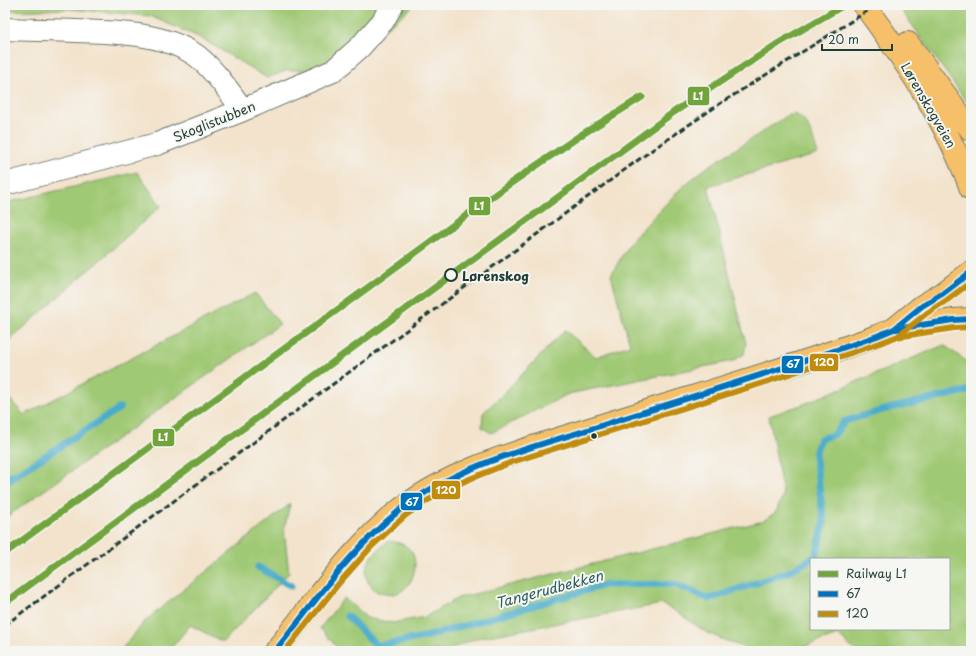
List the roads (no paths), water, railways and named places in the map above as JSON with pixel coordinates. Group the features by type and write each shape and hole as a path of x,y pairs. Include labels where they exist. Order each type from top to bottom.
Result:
{"main road":[{"name":"Lørenskogveien","path":"864,5 905,62 932,106 954,149 971,189"},
{"name":"Lørenskogveien","path":"881,5 971,130"},
{"path":"894,329 922,306 971,272"},
{"path":"281,644 343,567 367,540 400,510 457,474 644,411 746,381 894,329 953,320 971,319"}],"street":[{"name":"Skoglistubben","path":"5,184 157,144 243,110 333,70 364,42 383,21 392,5"},
{"path":"5,29 126,33 147,35 172,43 197,56 218,78 243,110"}],"waterway":[{"name":"Tangerudbekken","path":"812,558 816,556 824,523 815,454 820,439 835,434 845,421 887,409 971,390"},
{"name":"Tangerudbekken","path":"5,476 17,474 120,408"},
{"path":"5,484 16,475"},
{"name":"Tangerudbekken","path":"347,616 377,646 428,636 605,585 674,584 709,599 788,572 810,559"},
{"name":"Tangerudbekken","path":"258,567 291,586"}],"railway":[{"path":"5,625 649,152 721,103 877,5"}],"rail line":[{"name":"L1","path":"5,603 674,112 779,43 844,5"},
{"name":"L1","path":"5,553 508,185 581,135 642,97"}],"place":[{"name":"Lørenskog","path":"451,275"}]}
